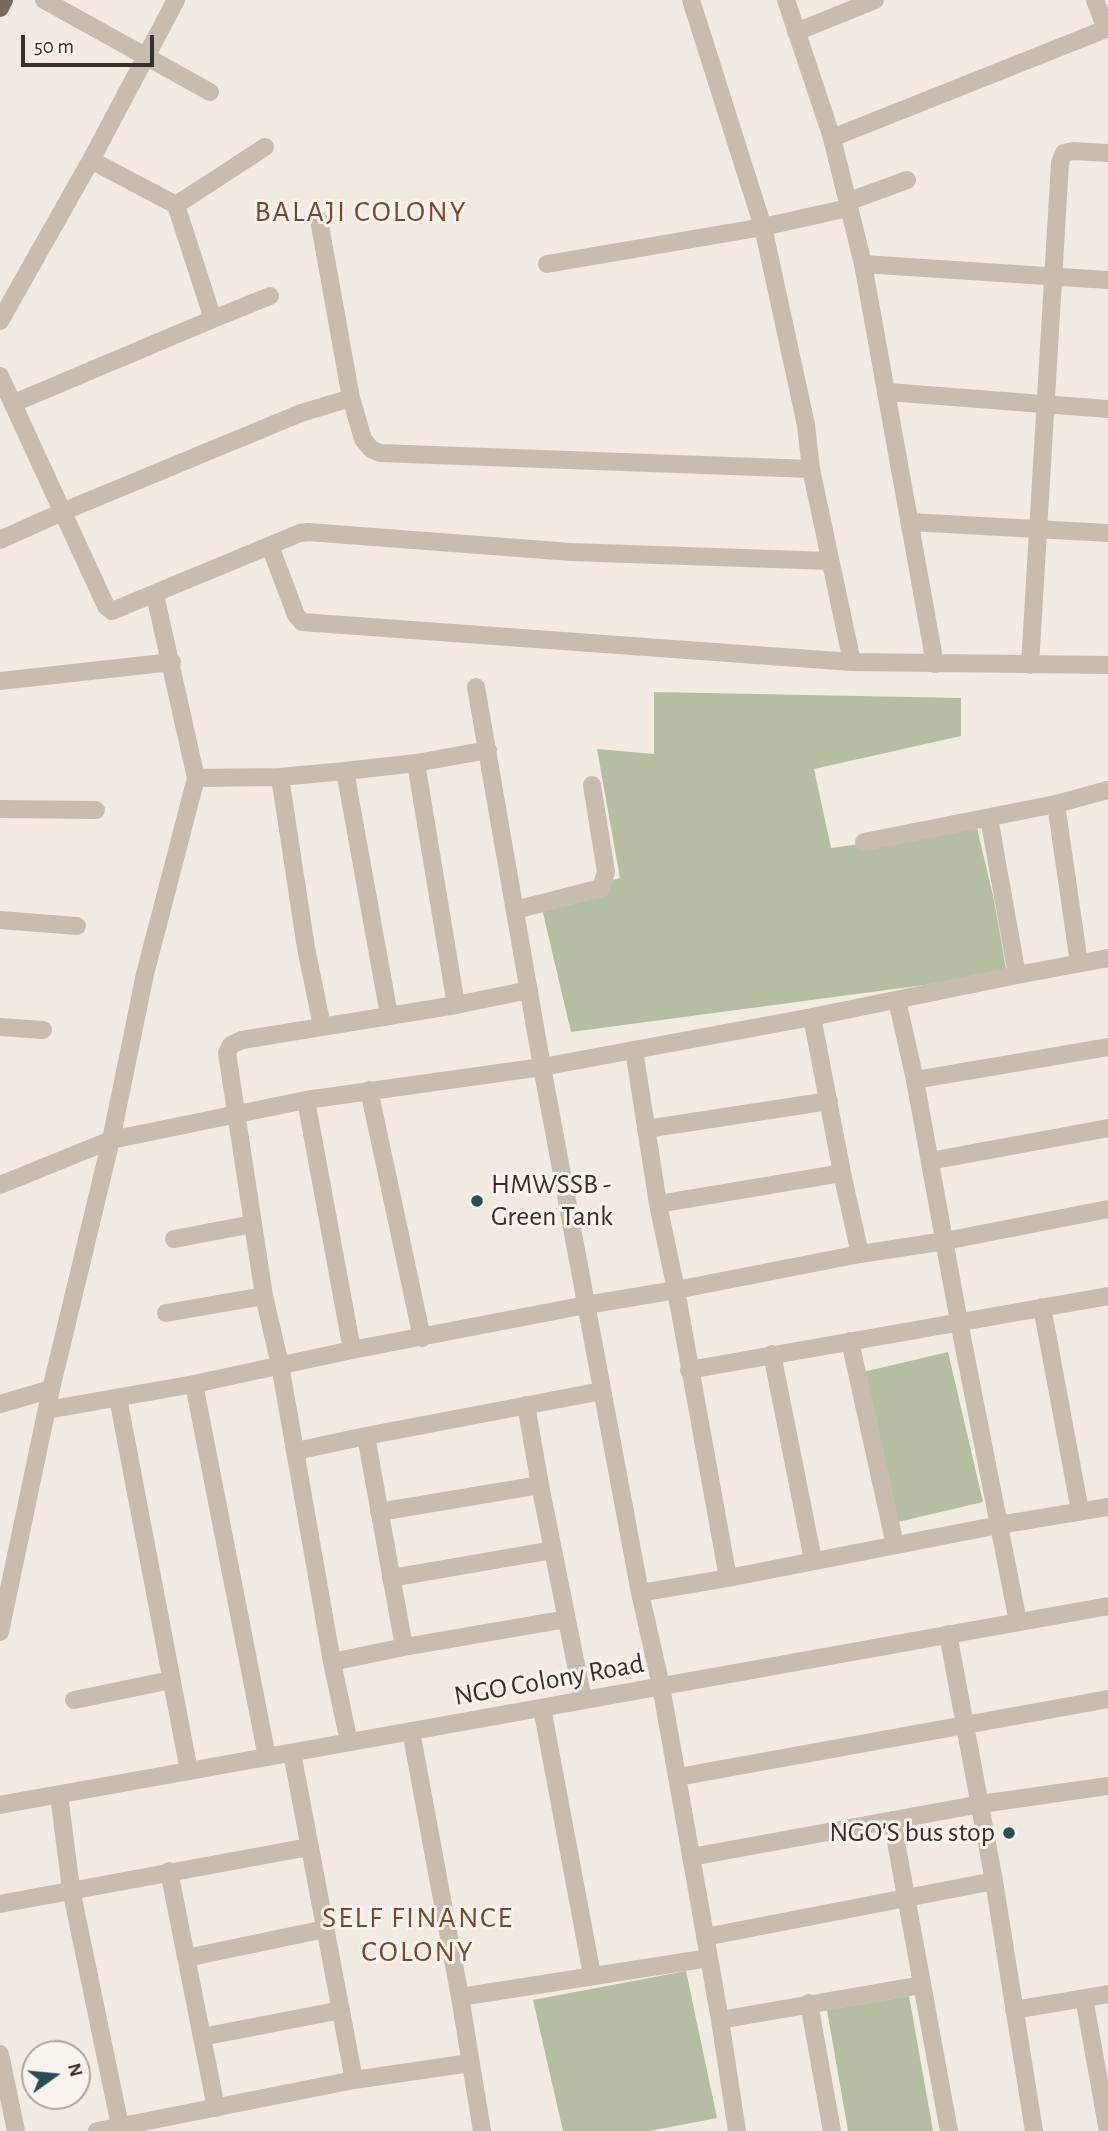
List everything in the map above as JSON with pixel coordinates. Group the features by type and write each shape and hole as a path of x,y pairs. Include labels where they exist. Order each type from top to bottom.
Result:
{"main road":[{"path":"0,8 5,0"}],"street":[{"path":"44,0 210,92"},
{"path":"0,321 91,160 176,0"},
{"path":"691,0 763,228 806,425 811,468 852,662"},
{"path":"786,0 832,138 863,264 935,664"},
{"path":"796,32 875,0"},
{"path":"832,138 1107,29 1095,0"},
{"path":"176,205 265,147"},
{"path":"1030,665 1060,163 1065,153 1073,150 1108,153"},
{"path":"91,160 176,205 213,318"},
{"path":"547,264 763,228 848,205 907,180"},
{"path":"319,220 351,398 363,439 371,449 380,453 811,468"},
{"path":"863,264 1108,280"},
{"path":"14,403 270,296"},
{"path":"0,376 106,606 112,611 121,610 300,533 319,532 570,552 830,561"},
{"path":"888,392 1108,409"},
{"path":"0,540 301,413 351,398"},
{"path":"910,522 1108,533"},
{"path":"270,546 296,615 302,622 852,662 1108,665"},
{"path":"0,1632 51,1389 111,1140 145,974 196,778 155,594"},
{"path":"0,681 172,662"},
{"path":"476,687 602,1391 640,1593 662,1686 737,2131"},
{"path":"196,778 279,777 345,771 416,763 488,750"},
{"path":"416,763 456,1005"},
{"path":"345,771 389,1015"},
{"path":"279,777 306,948 322,1026"},
{"path":"515,910 600,888 605,881 606,872 592,785"},
{"path":"864,842 1056,804 1108,790"},
{"path":"1056,804 1079,963"},
{"path":"0,809 96,810"},
{"path":"989,818 1017,975"},
{"path":"0,920 77,926"},
{"path":"0,1185 111,1140 306,1100 542,1067 1108,958"},
{"path":"349,1742 332,1662 280,1366 264,1296 227,1053 232,1045 242,1040 456,1005 529,990"},
{"path":"897,1000 915,1080 1018,1622"},
{"path":"812,1017 860,1254"},
{"path":"0,1027 43,1030"},
{"path":"915,1080 1108,1046"},
{"path":"634,1050 658,1205 728,1578"},
{"path":"369,1090 422,1338"},
{"path":"306,1100 352,1350"},
{"path":"646,1129 829,1101"},
{"path":"930,1161 1108,1128"},
{"path":"658,1205 842,1173"},
{"path":"47,1410 194,1384 352,1350 586,1305 1108,1209"},
{"path":"174,1239 253,1224"},
{"path":"166,1312 264,1296"},
{"path":"690,1370 1108,1296"},
{"path":"1042,1307 1080,1511"},
{"path":"850,1341 895,1545"},
{"path":"772,1354 813,1560"},
{"path":"194,1384 267,1757"},
{"path":"0,1404 51,1389"},
{"path":"296,1451 602,1391"},
{"path":"118,1398 189,1771"},
{"path":"526,1405 583,1700"},
{"path":"366,1436 404,1647"},
{"path":"379,1512 540,1485"},
{"path":"640,1593 1108,1507"},
{"path":"391,1578 553,1550"},
{"name":"NGO Colony Road","path":"0,1805 1108,1606"},
{"path":"332,1662 566,1619"},
{"path":"948,1634 981,1804 1034,2131"},
{"path":"74,1700 171,1679"},
{"path":"678,1777 1108,1699"},
{"path":"542,1708 592,1976"},
{"path":"411,1731 482,2131"},
{"path":"292,1753 354,2080"},
{"path":"691,1857 981,1804 1108,1786"},
{"path":"59,1795 71,1889 120,2126"},
{"path":"892,1820 949,2131"},
{"path":"0,1904 309,1847"},
{"path":"169,1871 215,2108"},
{"path":"705,1937 994,1881"},
{"path":"186,1958 325,1929"},
{"path":"460,1997 709,1958"},
{"path":"720,2020 922,1985"},
{"path":"1014,2010 1108,1994"},
{"path":"1084,1998 1108,2131"},
{"path":"809,2003 832,2131"},
{"path":"201,2037 341,2010"},
{"path":"0,2054 16,2131"},
{"path":"97,2131 354,2080 470,2063"}],"green space":[{"path":"654,692 961,698 961,736 814,769 831,848 977,828 994,900 1007,974 571,1032 540,900 620,878 597,749 654,754"},
{"path":"948,1352 983,1502 898,1522 863,1372"},
{"path":"686,1971 717,2118 649,2131 563,2131 533,2000"},
{"path":"909,1996 933,2131 848,2131 827,2010"}],"place":[{"name":"HMWSSB - Green Tank","path":"477,1201"},
{"name":"NGO'S bus stop","path":"1009,1833"}],"district":[{"name":"BALAJI COLONY","path":"361,212"},
{"name":"SELF FINANCE COLONY","path":"418,1935"}]}
